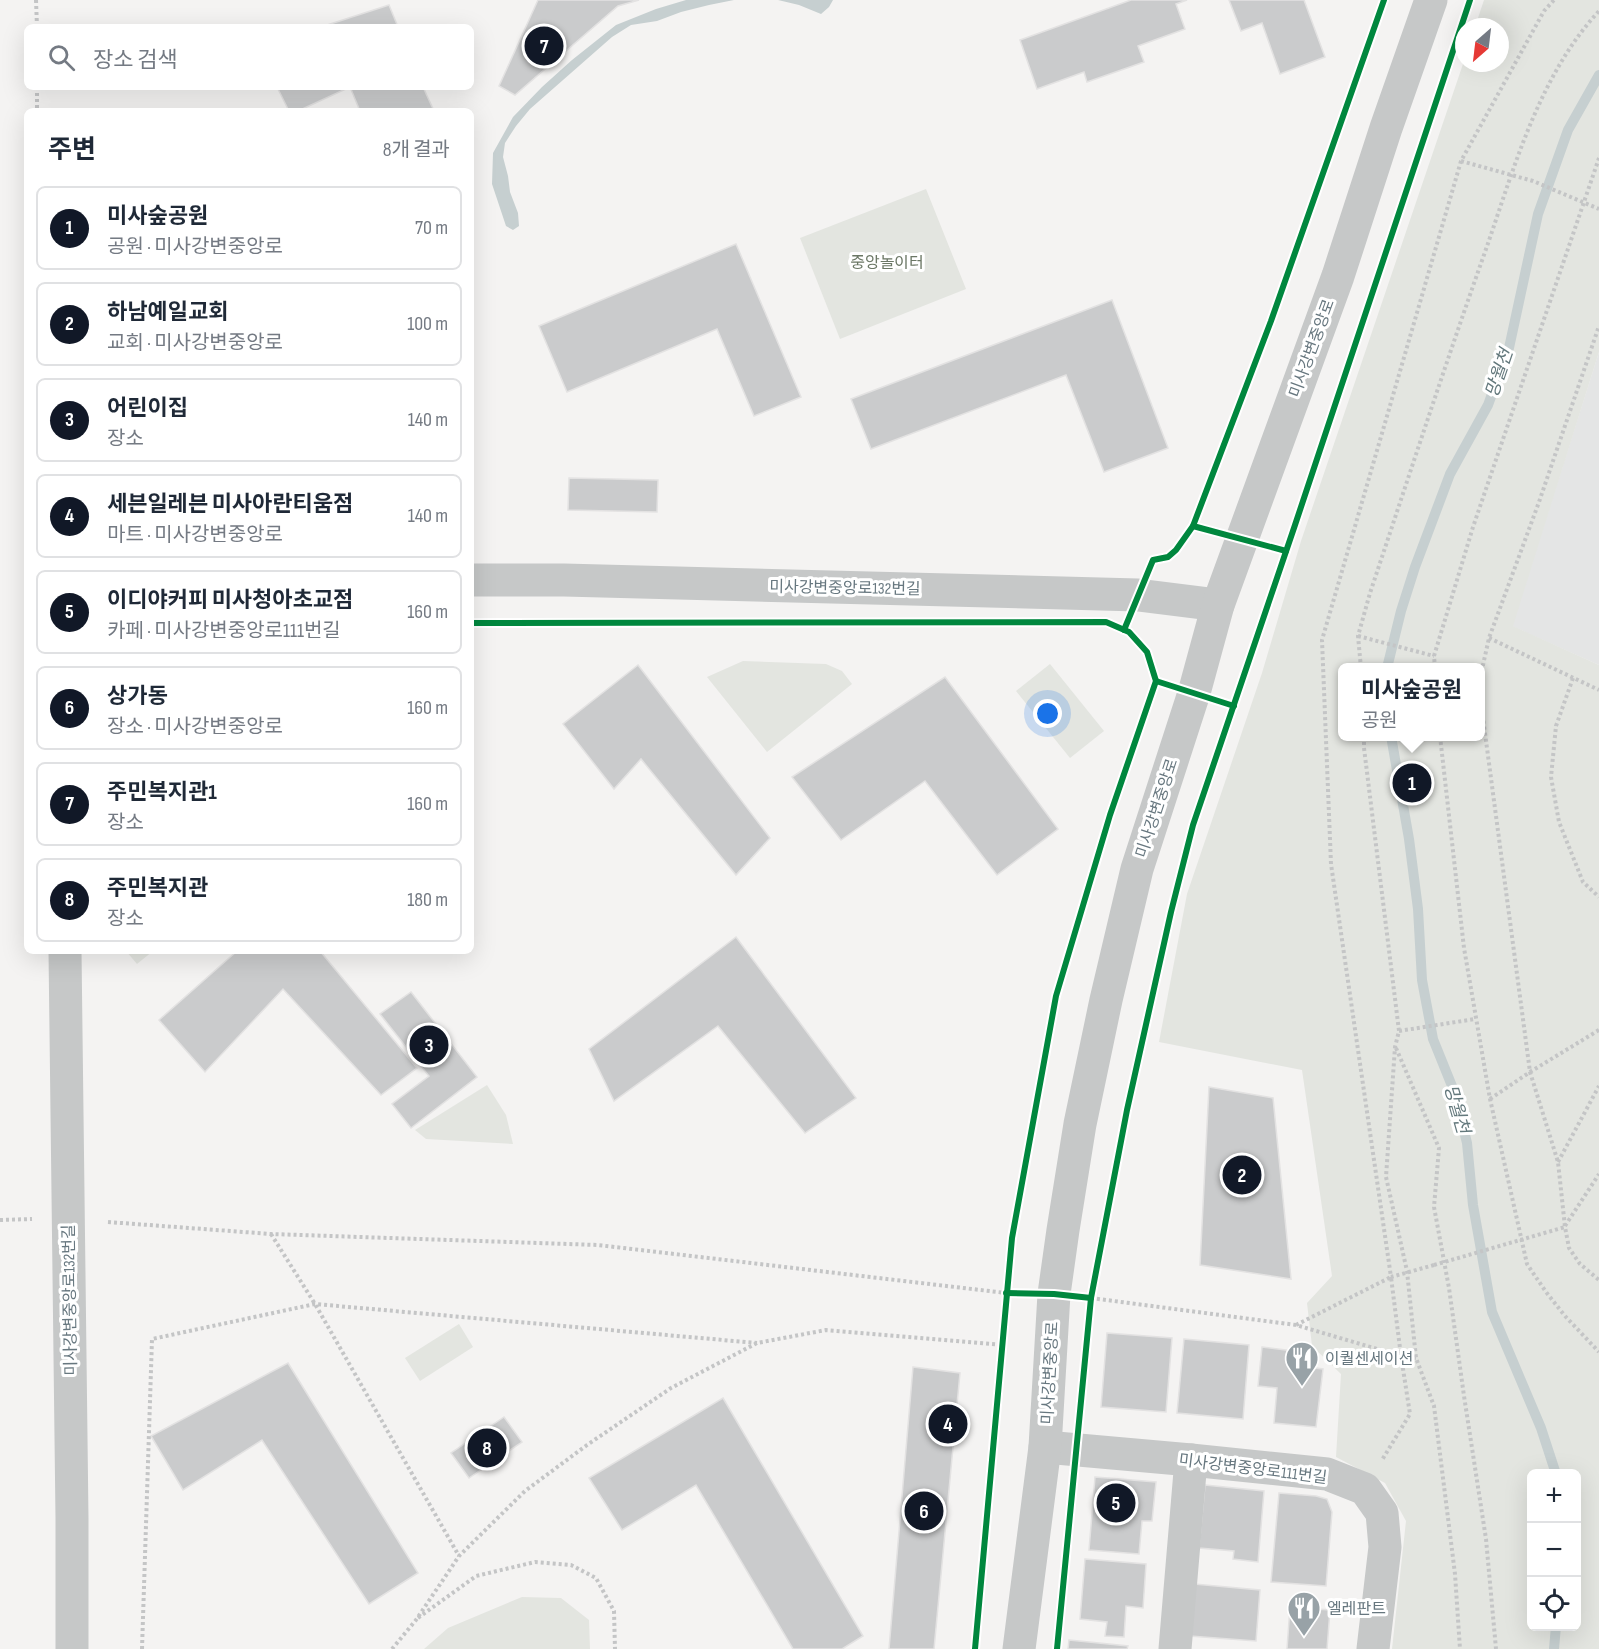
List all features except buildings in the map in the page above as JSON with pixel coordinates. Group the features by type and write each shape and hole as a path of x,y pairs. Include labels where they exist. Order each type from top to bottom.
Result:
{"street":[{"name":"미사강변중앙로","path":"1019,1649 1045,1447 1054,1294 1080,1124 1137,869 1194,693 1218,605 1338,276 1431,0"},
{"name":"미사강변중앙로132번길","path":"474,580 564,580 1138,595 1218,605"},
{"name":"미사강변중앙로132번길","path":"64,954 72,1649"},
{"name":"미사강변중앙로111번길","path":"1045,1447 1327,1474 1365,1489"},
{"path":"1175,1649 1191,1460"},
{"path":"1365,1489 1382,1513 1385,1547 1373,1649"}],"path":[{"path":"36,0 36,24"},
{"path":"1365,1489 1410,1414 1331,864 1322,640 1461,161 1544,11 1554,0"},
{"path":"1361,663 1358,636 1374,581 1512,175 1538,105 1583,28 1599,11"},
{"path":"37,90 37,108"},
{"path":"1435,663 1434,656 1473,527 1599,158"},
{"path":"1461,161 1533,181 1599,209"},
{"path":"1483,663 1489,638 1539,502 1599,326"},
{"path":"1358,636 1434,656"},
{"path":"1489,638 1599,690"},
{"path":"1573,678 1556,726 1551,777 1559,822 1583,882 1599,897"},
{"path":"1485,733 1530,1072 1558,1162 1569,1248 1580,1264 1599,1280"},
{"path":"1364,741 1399,1031 1395,1047 1386,1177 1407,1271 1416,1358 1434,1406 1455,1574 1460,1649"},
{"path":"1441,741 1464,948 1475,1019 1490,1099 1527,1264 1565,1316 1599,1352"},
{"path":"1399,1031 1475,1019"},
{"path":"1490,1099 1599,1030"},
{"path":"1395,1047 1439,1148 1434,1207 1449,1288 1486,1539 1496,1649"},
{"path":"1558,1162 1599,1086"},
{"path":"1296,1325 1407,1271 1565,1227 1599,1174"},
{"path":"0,1220 32,1219"},
{"path":"108,1222 271,1234 598,1245 1006,1293 1054,1294 1091,1298 1296,1325 1401,1356 1416,1358"},
{"path":"271,1234 315,1304 459,1556"},
{"path":"1005,1303 1007,1282"},
{"path":"1090,1310 1093,1288"},
{"path":"142,1649 152,1339 315,1304 757,1342 826,1330 1002,1345"},
{"path":"1001,1356 1003,1334"},
{"path":"392,1649 416,1620 459,1556 525,1491 587,1445 671,1388 757,1342"},
{"path":"416,1620 476,1576 535,1562 571,1565 596,1578 614,1611 615,1649"}],"shaded area":[{"path":"686,0 734,0 681,12 657,21 631,25 612,37 530,109 516,126 505,143 503,157 510,192 518,213 519,226 513,230 506,226 492,184 493,153 513,117 572,60 616,25"},
{"path":"778,0 833,0 821,14"},
{"path":"1599,352 1599,665 1512,626"}],"green space":[{"path":"1484,0 1599,0 1599,352 1513,626 1599,665 1599,1649 1392,1649 1406,1521 1385,1483 1336,1457 1341,1374 1312,1346 1307,1303 1332,1276 1302,1070 1159,1042 1187,894 1262,673 1301,541 1460,72 1509,72 1509,18 1478,18"},
{"name":"중앙놀이터","path":"926,189 966,289 840,339 800,238"},
{"path":"743,661 826,664 842,671 852,684 767,752 707,677"},
{"path":"1050,664 1104,731 1070,758 1016,691"},
{"path":"129,954 149,954 137,964"},
{"path":"487,1085 506,1115 513,1144 426,1139 415,1130"},
{"path":"459,1324 473,1347 420,1381 405,1358"},
{"path":"522,1597 561,1598 589,1620 590,1649 424,1649 448,1628"}],"waterway":[{"name":"망월천","path":"1388,663 1415,567 1450,474 1488,405 1509,348 1538,214 1568,130 1599,75"},
{"name":"망월천","path":"1392,741 1409,839 1418,909 1422,980 1433,1039 1454,1091 1467,1143 1473,1205 1492,1312 1541,1428 1554,1469"},
{"name":"망월천","path":"1554,1649 1556,1631"}],"cycle path":[{"path":"1124,630 1153,560 1168,557 1176,550 1193,526 1271,321 1384,0"},
{"path":"1057,1649 1091,1298 1127,1110 1171,912 1193,825 1470,0"},
{"path":"1193,526 1286,551"},
{"path":"474,623 1106,622 1129,632 1147,652 1156,681 1110,815 1056,996 1012,1238 975,1649"},
{"path":"1156,681 1234,706"},
{"path":"1006,1293 1054,1294 1091,1298"}],"place":[{"name":"주민복지관1","path":"544,46"},
{"name":"미사숲공원","path":"1412,783"},
{"name":"어린이집","path":"429,1045"},
{"name":"하남예일교회","path":"1242,1175"},
{"name":"이퀄센세이션","path":"1302,1387"},
{"name":"세븐일레븐 미사아란티움점","path":"948,1424"},
{"name":"주민복지관","path":"487,1448"},
{"name":"이디야커피 미사청아초교점","path":"1116,1503"},
{"name":"상가동","path":"924,1511"},
{"name":"엘레판트","path":"1304,1637"}]}
